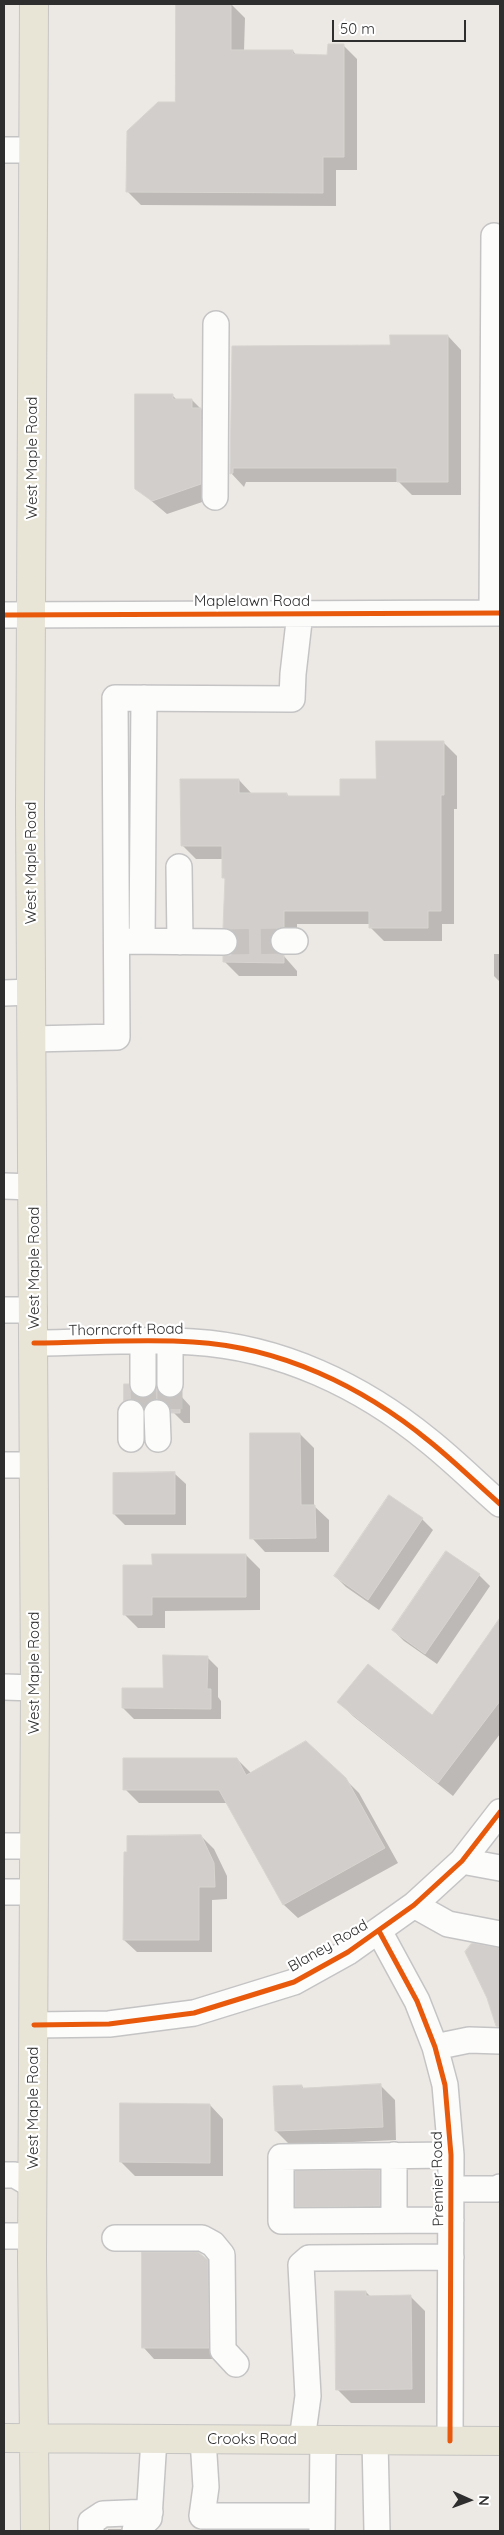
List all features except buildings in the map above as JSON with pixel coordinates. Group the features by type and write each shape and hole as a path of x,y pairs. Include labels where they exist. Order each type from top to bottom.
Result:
{"main road":[{"name":"West Maple Road","path":"34,4 32,1039 35,1688 32,2395 35,2438 35,2531"},
{"name":"Crooks Road","path":"4,2438 500,2441"}],"street":[{"path":"4,150 34,150"},
{"path":"494,236 496,613"},
{"path":"215,498 216,324"},
{"path":"32,1039 117,1037 115,698 292,698 300,613"},
{"name":"Maplelawn Road","path":"4,616 32,614 496,613"},
{"path":"142,941 144,698"},
{"path":"179,867 180,942"},
{"path":"116,941 224,942"},
{"path":"4,992 32,992"},
{"path":"4,1186 33,1187"},
{"path":"4,1310 34,1310"},
{"path":"149,1342 150,1384 149,1342"},
{"name":"Thorncroft Road","path":"34,1344 193,1342 251,1350 299,1364 358,1392 395,1415 430,1441 500,1504"},
{"path":"151,1413 151,1439 151,1413"},
{"path":"4,1465 34,1465"},
{"path":"4,1687 35,1688"},
{"name":"Blaney Road","path":"34,2025 109,2024 194,2013 294,1982 348,1952 414,1905 487,1869 500,1812"},
{"path":"4,1846 34,1846"},
{"path":"4,1892 34,1892"},
{"path":"414,1905 448,1924 500,1934"},
{"name":"Premier Road","path":"379,1931 417,2001 435,2047 445,2085 451,2189 450,2441"},
{"path":"435,2047 469,2040 500,2041"},
{"path":"394,2155 394,2220"},
{"path":"450,2155 281,2157 281,2221 451,2220"},
{"path":"4,2175 15,2175 32,2184"},
{"path":"451,2189 497,2189 500,2187"},
{"path":"4,2236 32,2236"},
{"path":"115,2238 202,2238 213,2244 222,2255 223,2350 236,2364"},
{"path":"203,2439 206,2487 202,2516 322,2524 308,2396 302,2265 308,2258 451,2257"},
{"path":"91,2531 91,2522 103,2514 142,2522 154,2439"},
{"path":"375,2440 377,2531"}],"tunnel":[{"path":"224,942 284,941"},
{"path":"143,1384 144,1413"},
{"path":"170,1384 170,1413"}],"cycle path":[{"path":"4,615 500,613"},
{"path":"34,1343 193,1342 225,1345 288,1361 348,1387 403,1421 500,1504"},
{"path":"34,2025 109,2024 194,2013 294,1982 348,1952 414,1905 462,1861 500,1812"},
{"path":"379,1931 417,2001 435,2047 445,2085 451,2155 450,2441"}]}
